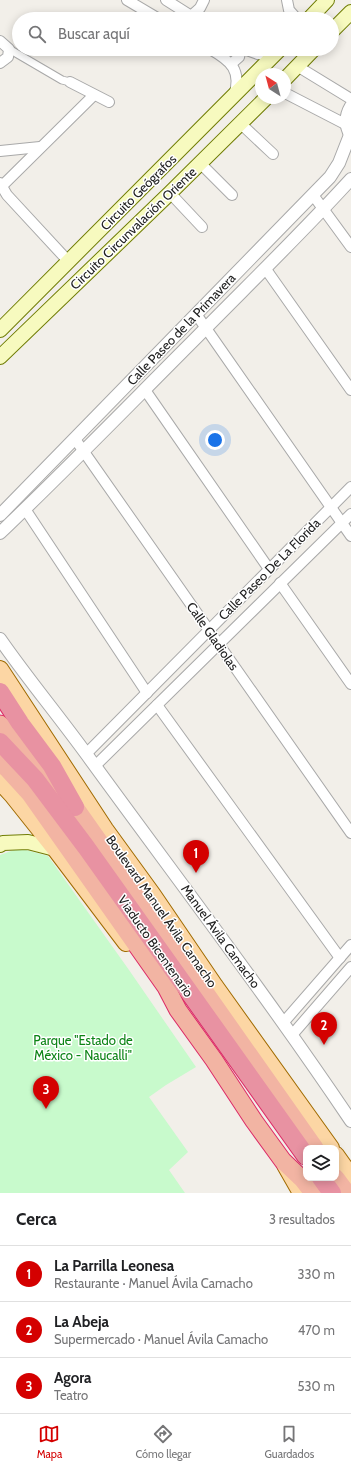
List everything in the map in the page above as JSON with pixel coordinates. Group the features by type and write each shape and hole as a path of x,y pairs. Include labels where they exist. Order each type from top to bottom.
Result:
{"highway":[{"path":"0,692 20,723 52,766 75,807"},
{"name":"Boulevard Manuel Ávila Camacho","path":"0,724 18,742 75,807 313,1145"},
{"name":"Viaducto Bicentenario","path":"0,742 35,779 63,816 303,1152"},
{"path":"0,761 30,794 166,987 178,1010 214,1060 254,1121 283,1161 302,1179 313,1193"},
{"path":"323,1181 332,1193"},
{"path":"338,1181 347,1193"}],"main road":[{"path":"316,12 327,0"},
{"path":"339,24 351,12"},
{"name":"Circuito Geógrafos","path":"0,330 273,56"},
{"path":"291,72 307,56"},
{"name":"Circuito Circunvalación Oriente","path":"0,357 260,104"},
{"name":"Boulevard Manuel Ávila Camacho","path":"0,669 105,829 329,1145"},
{"path":"0,782 12,794 55,849 178,1010"},
{"path":"0,845 3,843 28,842 55,849"},
{"path":"339,1159 351,1176"},
{"path":"283,1161 301,1193"}],"street":[{"path":"127,0 147,12"},
{"path":"166,0 186,12"},
{"path":"197,12 204,0"},
{"path":"287,0 291,12"},
{"path":"0,41 12,51"},
{"path":"0,63 8,57 9,49"},
{"path":"21,56 62,80 70,82 109,102"},
{"path":"222,56 231,64 236,75 237,84 234,96"},
{"path":"231,64 239,56"},
{"path":"297,66 351,99"},
{"path":"69,262 7,195 1,185 94,95"},
{"path":"291,97 349,132"},
{"name":"Calle Paseo de la Primavera","path":"0,515 330,177 339,163 349,132 348,112 351,106"},
{"path":"240,123 272,154"},
{"path":"0,151 40,148"},
{"path":"200,163 232,195"},
{"name":"Calle Paseo de la Primavera","path":"0,533 145,390 351,179"},
{"path":"170,193 202,227"},
{"path":"313,195 351,247"},
{"path":"265,268 351,390"},
{"path":"196,314 351,536"},
{"path":"145,390 269,569"},
{"name":"Calle Gladiolas","path":"75,439 351,833"},
{"name":"Calle Paseo De La Florida","path":"86,754 351,487"},
{"path":"25,509 146,693"},
{"name":"Calle Paseo De La Florida","path":"95,766 351,514"},
{"path":"280,583 351,684"},
{"name":"Manuel Ávila Camacho","path":"0,639 239,960 351,1121"},
{"path":"156,705 340,958"},
{"path":"284,1023 351,946"},
{"path":"292,1035 350,971"}],"green space":[{"name":"Parque \"Estado de México - Naucalli\"","path":"14,850 26,850 48,856 196,1067 149,1097 188,1152 169,1170 185,1193 0,1193 0,855"}],"place":[{"name":"La Parrilla Leonesa","path":"196,873"},
{"name":"La Abeja","path":"324,1045"},
{"name":"Agora","path":"46,1109"}]}
